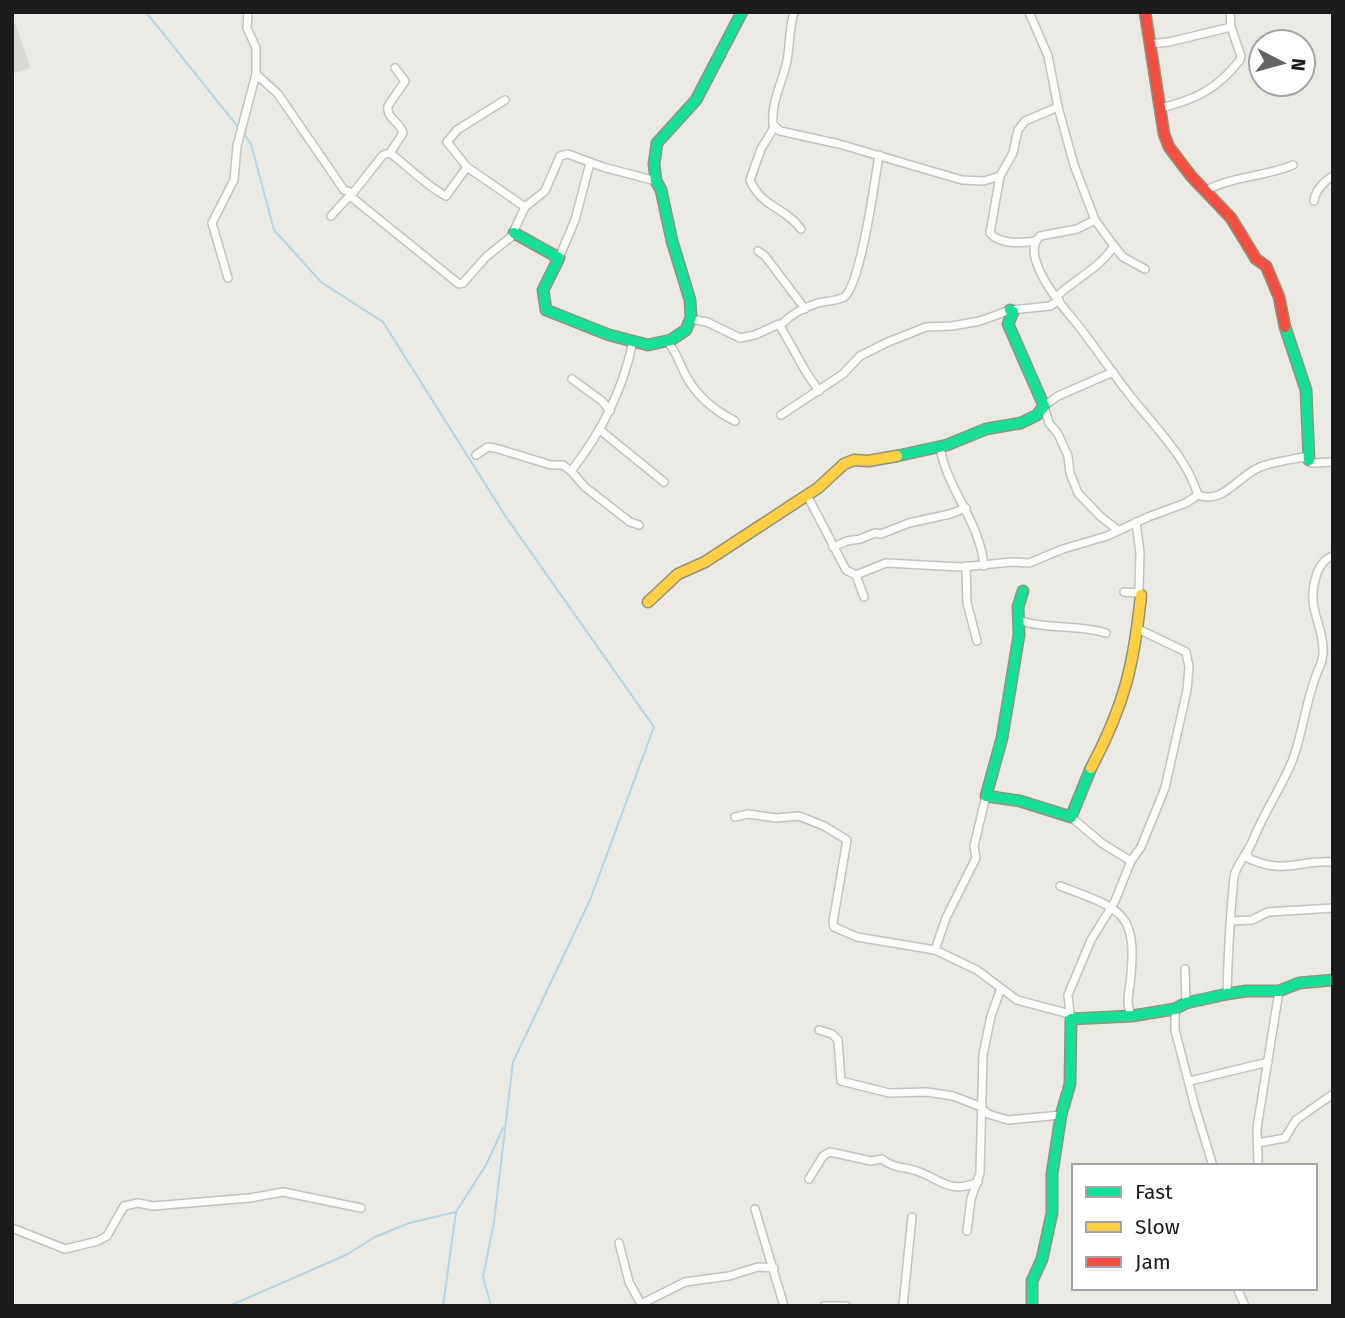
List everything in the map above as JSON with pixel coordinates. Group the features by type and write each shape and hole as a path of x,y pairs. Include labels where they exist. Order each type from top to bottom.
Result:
{"street":[{"path":"228,278 212,223 234,180 237,146 256,74 256,48 247,28 248,12"},
{"path":"590,163 577,213 559,258 542,289 542,304 546,310 633,341 650,345 667,341 685,332 690,319 688,292 661,190 656,181 654,164 657,144 696,100 742,12"},
{"path":"794,12 787,59 773,103 775,127 780,131 879,155 962,180 984,181 1000,176"},
{"path":"1029,12 1048,56 1058,107 1074,165 1095,220 1122,257 1144,269"},
{"path":"1145,12 1168,147 1231,218 1256,259 1266,266 1279,297 1285,329 1306,390 1309,460"},
{"path":"1161,108 1189,100 1212,89 1238,63 1241,56 1231,27 1230,12"},
{"path":"1149,44 1231,27"},
{"path":"331,216 383,155 390,153 403,132 387,111 405,81 395,68"},
{"path":"256,74 278,94 344,190 459,284 463,283 486,257 507,242 514,233 525,207 545,191 560,156 568,154 590,163 656,181"},
{"path":"505,100 457,130 447,142 467,167 525,207"},
{"path":"1036,241 1007,241 990,233 1000,176 1013,153 1018,130 1025,121 1058,107"},
{"path":"775,127 761,149 750,180 763,201 787,215 801,229"},
{"path":"390,153 446,196 467,167"},
{"path":"690,319 706,322 740,338 780,325 788,317 816,303 843,298 848,292 865,237 879,155"},
{"path":"1205,191 1219,183 1275,172 1293,165"},
{"path":"1314,201 1314,195 1326,180 1333,176"},
{"path":"1095,220 1077,229 1040,236 1034,248 1036,262 1058,298 1184,464 1198,495"},
{"path":"514,233 559,258"},
{"path":"781,415 843,374 860,356 888,342 926,327 952,326 980,321 1010,310 1050,306 1073,281 1095,267 1114,246"},
{"path":"758,251 765,256 805,309"},
{"path":"1010,310 1013,312 1008,324 1049,423 1068,456 1070,473 1078,493 1118,530"},
{"path":"780,325 819,391"},
{"path":"570,471 600,430 610,411 623,381 633,341"},
{"path":"667,341 687,379 705,401 735,421"},
{"path":"648,602 678,574 705,562 818,488 844,464 854,460 886,458 940,447 986,429 1021,423 1037,415 1058,396 1113,372"},
{"path":"572,379 602,401 610,411"},
{"path":"600,430 664,482"},
{"path":"476,456 488,447 551,465 562,465 584,487 630,522 639,525"},
{"path":"940,447 943,466 979,538 984,566"},
{"path":"1198,495 1206,498 1219,496 1259,468 1303,457 1312,463 1333,462"},
{"path":"807,495 846,570 856,575 864,597"},
{"path":"856,575 886,563 984,566 1012,562 1029,563 1186,503 1198,495"},
{"path":"833,547 966,508"},
{"path":"1124,592 1137,593 1139,590 1140,553 1136,522"},
{"path":"1227,994 1233,875 1293,759 1305,723 1309,695 1323,652 1319,620 1315,611 1315,576 1321,564 1333,556"},
{"path":"966,566 967,603 977,641"},
{"path":"934,950 946,918 976,859 974,846 1002,738 1019,635 1018,607 1023,591"},
{"path":"1071,817 1081,787 1118,714 1128,684 1141,596"},
{"path":"1019,620 1032,624 1085,627 1106,633"},
{"path":"1032,1306 1031,1281 1042,1258 1052,1213 1052,1174 1061,1115 1070,1084 1072,1016 1068,995 1091,940 1111,907 1131,860 1141,846 1164,788 1187,690 1189,667 1186,652 1138,629"},
{"path":"986,796 1020,801 1071,817 1103,844 1131,860"},
{"path":"735,817 748,814 776,818 799,816 847,839 834,927 857,937 934,950 978,970 1017,1000 1072,1016 1132,1017 1175,1009 1186,1003 1227,994 1279,991 1300,983 1333,980"},
{"path":"1247,851 1248,858 1273,867 1333,862"},
{"path":"1060,886 1111,907 1127,922 1132,936 1128,1004 1132,1017"},
{"path":"1231,921 1252,920 1268,912 1333,908"},
{"path":"1185,969 1186,1003"},
{"path":"967,1231 971,1199 979,1181 983,1055 991,1016 1001,988"},
{"path":"1258,1160 1258,1128 1279,991"},
{"path":"1175,1009 1175,1030 1212,1164"},
{"path":"819,1030 832,1034 838,1040 841,1081 889,1093 927,1092 953,1097 979,1106 988,1114 1008,1120 1061,1115"},
{"path":"1190,1081 1268,1062"},
{"path":"1258,1143 1285,1138 1296,1120 1333,1094"},
{"path":"810,1179 823,1156 830,1152 871,1161 882,1159 895,1166 916,1170 954,1188 979,1181"},
{"path":"12,1228 65,1249 98,1241 107,1236 124,1206 138,1203 153,1206 250,1198 283,1192 361,1208"},
{"path":"755,1209 784,1306"},
{"path":"903,1306 912,1217"},
{"path":"619,1243 629,1282 642,1305 685,1282 729,1276 758,1267 774,1268"},
{"path":"1238,1290 1245,1306"},
{"path":"824,1306 846,1306"}],"shaded area":[{"path":"12,23 15,23 31,68 12,74"}],"waterway":[{"path":"146,12 238,127"},
{"path":"244,134 251,144 274,230 321,282 383,322 506,517 654,727 590,900 513,1062 494,1222 483,1277 491,1306"},
{"path":"443,1306 456,1212 486,1165 503,1128"},
{"path":"229,1306 346,1255 375,1237 409,1223 456,1212"}],"traffic: fast":[{"path":"514,233 559,258 543,290 546,310 609,335 648,345 671,340 686,330 691,317 690,300 672,241 661,190 656,181 654,164 657,143 696,100 742,12"},
{"path":"897,456 947,445 986,429 1021,423 1037,415 1044,406 1008,324 1013,312 1010,310"},
{"path":"1285,327 1306,390 1309,460"},
{"path":"1023,591 1018,607 1019,635 1002,738 986,796 1020,801 1071,817 1091,768"},
{"path":"1032,1306 1032,1281 1042,1259 1052,1213 1052,1174 1061,1115 1070,1084 1071,1019 1132,1016 1175,1009 1186,1003 1227,994 1279,991 1299,983 1333,980"}],"traffic: slow":[{"path":"648,602 678,574 705,562 818,488 844,464 854,460 868,461 897,456"},
{"path":"1091,768 1112,725 1126,684 1141,595"}],"traffic: jam":[{"path":"1145,12 1164,134 1169,147 1191,176 1231,218 1256,259 1266,266 1279,297 1285,327"}]}
